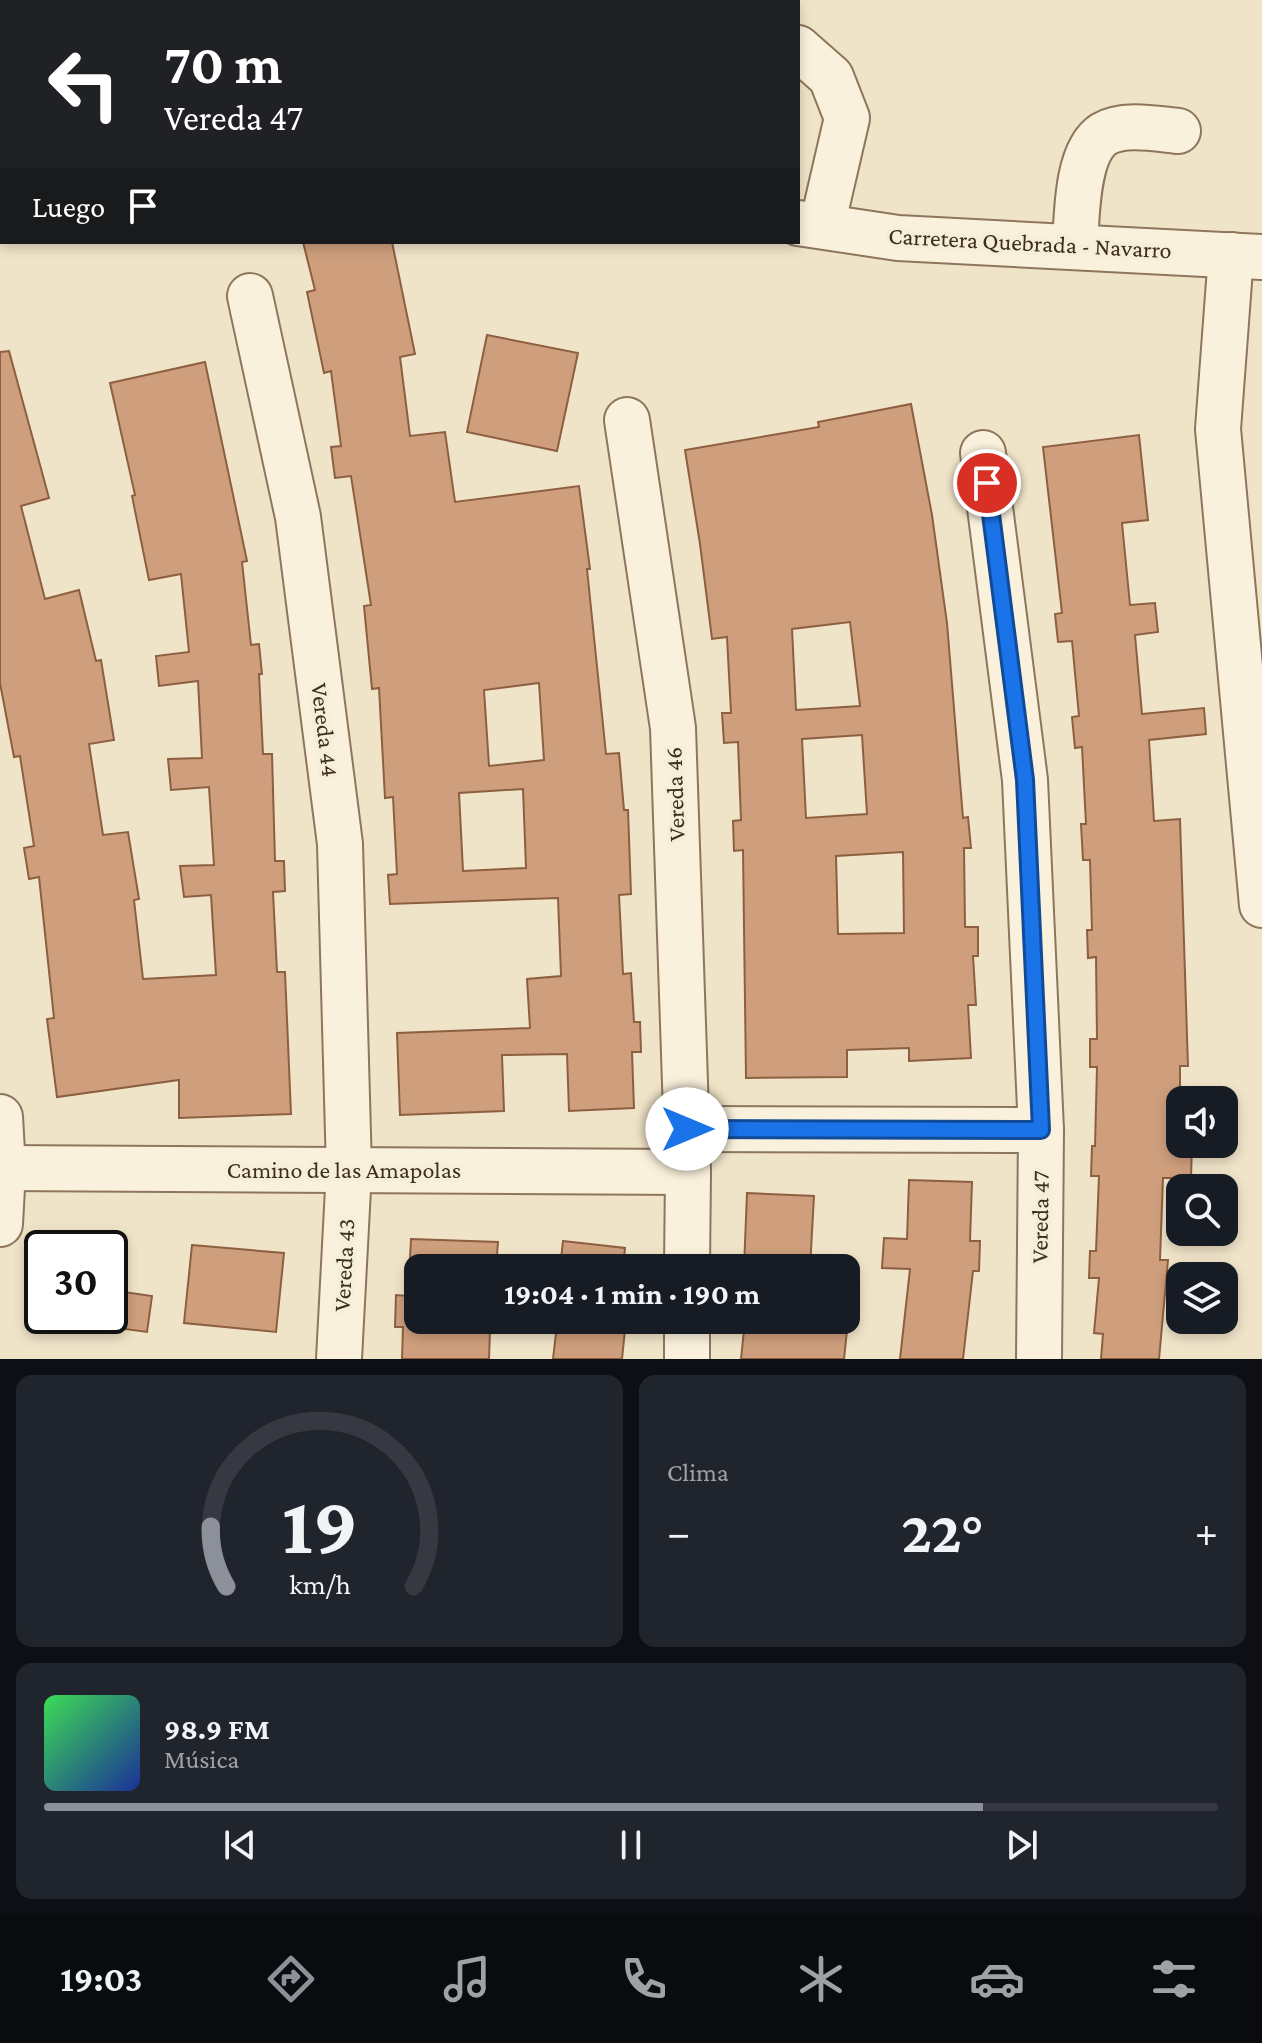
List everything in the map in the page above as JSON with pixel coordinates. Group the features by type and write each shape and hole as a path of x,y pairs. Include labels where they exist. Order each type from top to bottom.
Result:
{"street":[{"path":"800,50 831,77 847,118 810,224"},
{"path":"1075,246 1082,176 1090,150 1104,134 1126,128 1178,131"},
{"name":"Carretera Quebrada - Navarro","path":"810,224 898,238 1246,256"},
{"path":"1246,256 1218,429 1262,905"},
{"name":"Vereda 44","path":"250,296 298,517 340,844 349,1170"},
{"name":"Vereda 46","path":"627,420 673,728 687,1129 687,1254"},
{"name":"Vereda 47","path":"983,453 1025,780 1041,1130 1039,1359"},
{"path":"0,1117 0,1224"},
{"path":"687,1129 1041,1130"},
{"name":"Camino de las Amapolas","path":"2,1168 688,1172"},
{"name":"Vereda 43","path":"339,1359 349,1170"},
{"path":"687,1334 687,1359"}],"building":[{"path":"304,244 392,244 415,354 400,357 410,436 445,432 455,502 579,486 590,569 587,569 606,754 619,753 624,810 628,810 631,894 619,895 623,974 631,973 634,1022 640,1022 641,1052 632,1052 634,1108 569,1111 567,1054 502,1055 504,1111 400,1115 397,1033 530,1028 527,979 561,976 558,898 390,904 388,875 397,874 393,797 385,798 379,688 372,689 364,606 371,605 351,476 335,478 331,447 341,446 331,371 324,373 307,292 315,290","holes":["539,683 544,760 489,766 484,690","523,789 526,868 463,871 459,793"]},
{"path":"487,335 578,353 557,451 467,432"},
{"path":"9,351 49,498 21,506 45,599 79,590 96,661 101,660 114,740 89,744 103,835 128,832 139,899 134,900 143,979 216,975 211,895 184,897 180,866 214,865 209,787 171,790 168,759 202,758 198,681 159,686 156,656 189,652 181,574 149,580 132,496 135,495 110,383 205,362 247,561 242,562 251,645 259,644 262,674 259,674 263,754 272,754 275,861 284,861 285,891 273,892 277,972 285,972 291,1114 179,1118 179,1080 57,1097 47,1019 54,1018 39,877 29,879 24,848 34,846 20,756 14,757 0,683 0,352"},
{"path":"911,404 932,515 947,623 963,818 968,817 971,848 964,848 965,927 978,927 978,956 973,956 976,1005 968,1005 971,1058 909,1061 909,1048 847,1050 847,1077 746,1078 743,850 734,851 733,821 741,820 738,742 724,743 722,713 731,713 727,637 712,639 685,450 819,427 818,422","holes":["850,622 860,706 796,710 792,629","862,735 867,814 806,818 802,739","903,852 904,933 838,934 836,856"]},
{"path":"1139,435 1148,520 1122,523 1130,605 1155,603 1158,632 1135,635 1142,714 1204,708 1206,734 1149,740 1154,821 1180,819 1188,1066 1180,1066 1180,1086 1166,1086 1166,1158 1192,1158 1191,1174 1166,1174 1163,1178 1160,1260 1168,1260 1159,1359 1101,1359 1103,1334 1094,1333 1099,1278 1089,1278 1090,1251 1096,1251 1099,1176 1091,1176 1097,1067 1090,1067 1090,1039 1097,1039 1096,957 1088,958 1087,930 1092,930 1090,860 1083,860 1081,824 1086,824 1082,747 1075,748 1072,717 1079,716 1072,641 1058,642 1055,614 1062,613 1043,447"},
{"path":"909,1180 972,1182 970,1241 980,1241 979,1271 973,1271 963,1359 900,1359 910,1269 882,1268 884,1238 907,1239"},
{"path":"747,1193 814,1196 811,1254 745,1254"},
{"path":"411,1239 498,1242 497,1254 410,1254"},
{"path":"563,1241 625,1248 624,1254 562,1254"},
{"path":"192,1245 284,1253 276,1332 184,1323"},
{"path":"128,1293 152,1296 147,1332 128,1329"},
{"path":"396,1295 404,1296 404,1334 490,1334 489,1359 402,1359 403,1327 395,1327"},
{"path":"556,1334 625,1334 622,1359 553,1359"},
{"path":"744,1334 847,1334 844,1359 741,1359"}],"route":[{"path":"687,1129 1041,1130 1025,780 987,483"}]}
